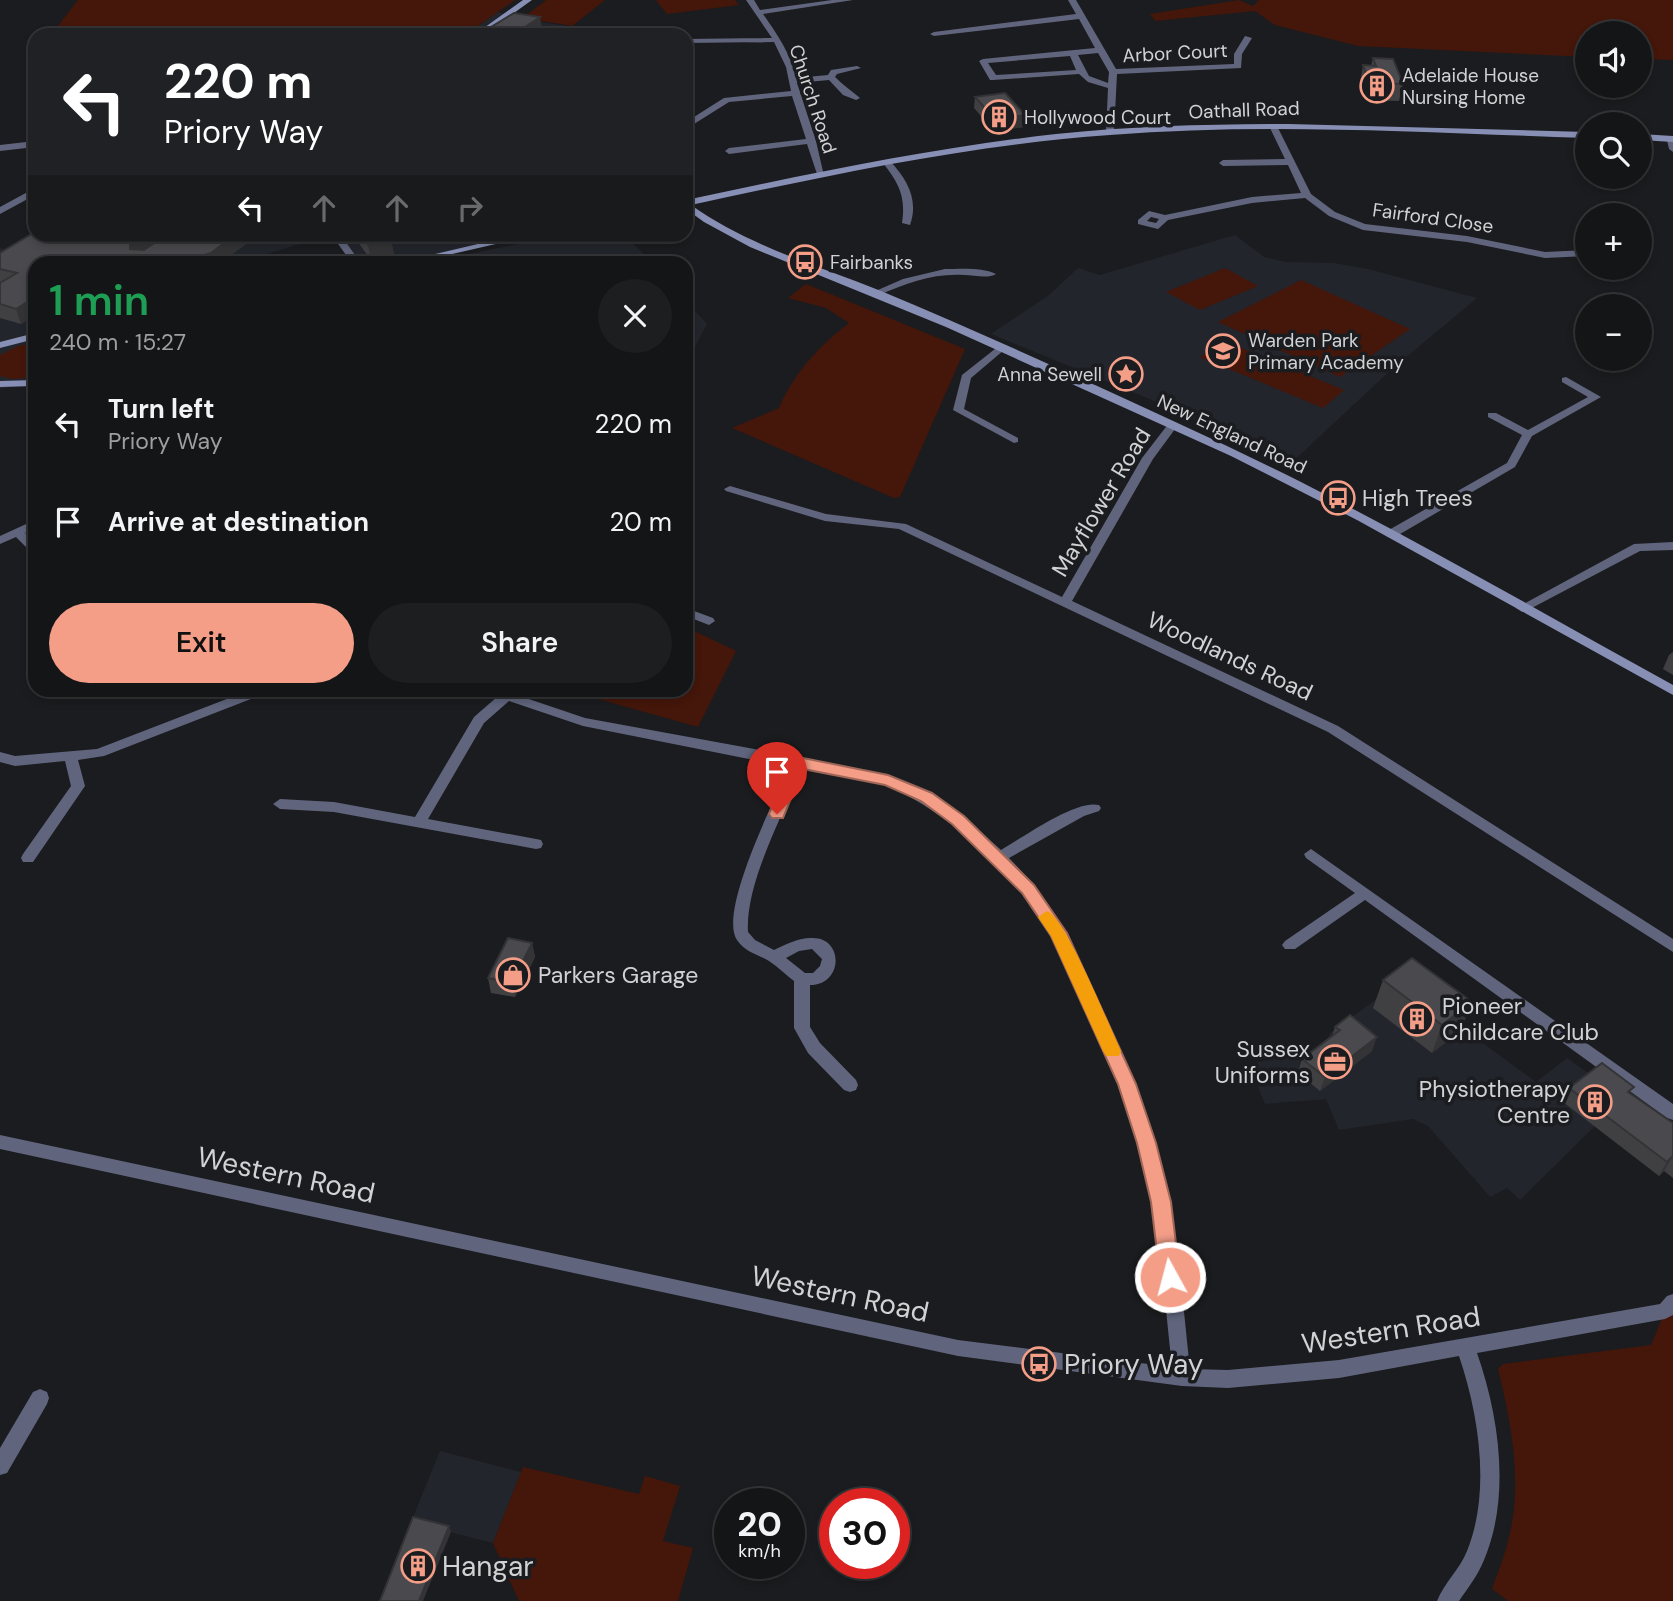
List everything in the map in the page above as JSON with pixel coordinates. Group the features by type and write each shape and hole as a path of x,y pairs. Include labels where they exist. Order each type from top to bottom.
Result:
{"main road":[{"path":"488,28 528,0"},
{"name":"Oathall Road","path":"693,202 821,174 998,144 1110,132 1273,126 1575,135"},
{"path":"1652,138 1671,139"},
{"name":"New England Road","path":"693,210 712,225 744,243 876,293 1173,425 1325,497 1673,691"},
{"path":"433,256 499,242"},
{"path":"6,343 28,332"},
{"path":"6,343 28,338"},
{"path":"3,386 28,384"}],"street":[{"name":"Church Road","path":"750,0 777,40 790,67 795,93 821,174"},
{"path":"760,12 849,0"},
{"path":"1072,0 1113,72 1110,132"},
{"path":"934,34 1082,16"},
{"name":"Arbor Court","path":"1113,72 1238,66 1238,54 1248,38"},
{"path":"693,41 777,40"},
{"path":"1080,72 993,78 983,61 1100,50"},
{"path":"1073,53 1080,72 1090,83 1112,86"},
{"path":"831,77 834,72 856,68"},
{"path":"792,81 831,77"},
{"path":"831,77 846,93 856,98"},
{"path":"693,122 727,100 795,93"},
{"name":"Fairford Close","path":"1273,126 1307,195 1332,214 1363,227 1467,239 1545,255 1575,255"},
{"path":"1671,139 1673,149"},
{"path":"729,151 812,141"},
{"path":"0,148 28,145"},
{"path":"1223,163 1291,162"},
{"path":"887,163 905,183 911,203 907,223"},
{"path":"0,211 28,195"},
{"path":"1165,218 1252,200 1307,195"},
{"path":"876,293 918,274 954,270 991,274"},
{"path":"1000,348 967,377 958,411 1014,440"},
{"path":"1391,534 1511,465 1528,434 1596,397 1566,380"},
{"path":"1492,415 1528,434"},
{"name":"Mayflower Road","path":"1066,601 1148,458 1173,425"},
{"path":"1465,475 1481,482"},
{"name":"Woodlands Road","path":"730,489 825,517 902,526 1334,729 1673,946"},
{"path":"0,540 28,527"},
{"path":"18,531 28,542"},
{"path":"1522,608 1638,547 1673,546"},
{"path":"693,615 709,621"},
{"path":"0,757 15,761 99,753 240,697"},
{"path":"420,821 479,720 507,697"},
{"path":"511,697 583,722 870,775 926,797 958,820 999,857 1028,889 1058,933 1127,1084 1147,1143 1161,1202 1182,1377"},
{"path":"29,858 78,786 71,757"},
{"path":"774,957 796,946 813,943 826,948 830,963 824,974 817,979 802,979 774,957 746,943 739,929 738,919 746,890 798,762"},
{"path":"280,804 334,807 536,844"},
{"path":"999,857 1079,812 1094,808"},
{"path":"1311,854 1673,1113"},
{"path":"1290,944 1365,893"},
{"path":"802,979 802,1028 814,1048 850,1085"},
{"name":"Western Road","path":"0,1142 958,1348 1182,1377 1228,1379 1339,1369 1665,1311 1673,1302"},
{"path":"1447,1601 1476,1555 1488,1483 1479,1384 1466,1348"},
{"path":"0,1466 40,1398"}],"shaded area":[{"path":"78,0 515,0 475,28 56,28"},
{"path":"546,0 605,0 572,26 523,18"},
{"path":"656,0 735,0 739,5 667,14"},
{"path":"1239,0 1253,6 1259,0 1673,0 1673,60 1652,59 1652,21 1575,21 1575,56 1358,46 1275,25 1255,11 1155,21 1150,14"},
{"path":"498,12 520,19 573,27 572,28 475,28"},
{"name":"Warden Park Primary Academy","path":"1235,235 1264,257 1286,262 1334,263 1368,269 1477,298 1392,369 1290,464 1145,397 991,334 1049,295 1078,268 1100,275"},
{"path":"31,242 307,242 260,256 28,256 28,384 0,389 0,248 15,252"},
{"path":"340,242 502,242 435,256 351,256"},
{"path":"528,242 632,242 645,256 459,256"},
{"path":"1225,268 1258,286 1200,310 1166,292"},
{"path":"1301,280 1410,329 1340,377 1218,322"},
{"path":"806,284 965,349 900,497 894,498 732,428 779,408 808,361 849,323 826,308 788,298"},
{"path":"693,309 707,324 693,351"},
{"path":"1224,341 1344,390 1323,408 1200,357"},
{"path":"28,344 28,378 13,379 0,376 0,355"},
{"path":"693,630 736,651 698,727 591,697 693,697"},
{"path":"1400,982 1536,1082 1567,1058 1627,1101 1594,1127 1520,1200 1507,1188 1490,1197 1428,1126 1413,1119 1339,1130 1326,1099 1265,1104 1249,1064 1324,1048 1330,1033"},
{"path":"1673,1302 1673,1601 1508,1601 1492,1589 1507,1544 1515,1495 1514,1452 1498,1369 1503,1364 1651,1345 1665,1311"},
{"path":"440,1451 521,1472 493,1543 411,1522"},
{"path":"523,1467 639,1494 645,1476 680,1486 663,1541 693,1548 678,1601 519,1601 493,1543"}],"building":[{"path":"514,13 540,17 524,28 489,28"},
{"path":"1373,58 1393,59 1403,84 1369,83 1363,65 1376,66"},
{"path":"1005,93 1025,115 995,119 975,97"},
{"path":"28,236 28,242 134,242 130,245 130,249 144,250 156,242 225,242 211,253 201,256 28,256 28,301 16,309 0,304 0,283 17,273 0,269 0,253"},
{"path":"508,938 532,943 512,983 488,978"},
{"path":"1412,958 1472,1002 1442,1025 1383,980"},
{"path":"1350,1015 1377,1037 1325,1077 1302,1059 1340,1030 1335,1027"},
{"path":"1602,1063 1634,1087 1628,1092 1673,1123 1673,1158 1667,1162 1569,1088"},
{"name":"Hangar","path":"413,1517 449,1526 419,1601 380,1601"}],"slow traffic":[{"path":"1047,917 1058,933 1112,1051"}],"place":[{"name":"Adelaide House Nursing Home","path":"1377,86"},
{"name":"Hollywood Court","path":"999,117"},
{"name":"Fairbanks","path":"805,262"},
{"name":"Warden Park Primary Academy","path":"1223,351"},
{"name":"Anna Sewell","path":"1126,374"},
{"name":"High Trees","path":"1338,498"},
{"name":"Parkers Garage","path":"513,975"},
{"name":"Pioneer Childcare Club","path":"1417,1019"},
{"name":"Sussex Uniforms","path":"1335,1062"},
{"name":"Physiotherapy Centre","path":"1595,1102"},
{"name":"Priory Way","path":"1039,1364"},
{"name":"Hangar","path":"418,1566"}],"route":[{"path":"777,814 798,762 888,780 926,797 958,820 999,857 1028,889 1058,933 1127,1084 1147,1143 1161,1202 1170,1277"}]}
